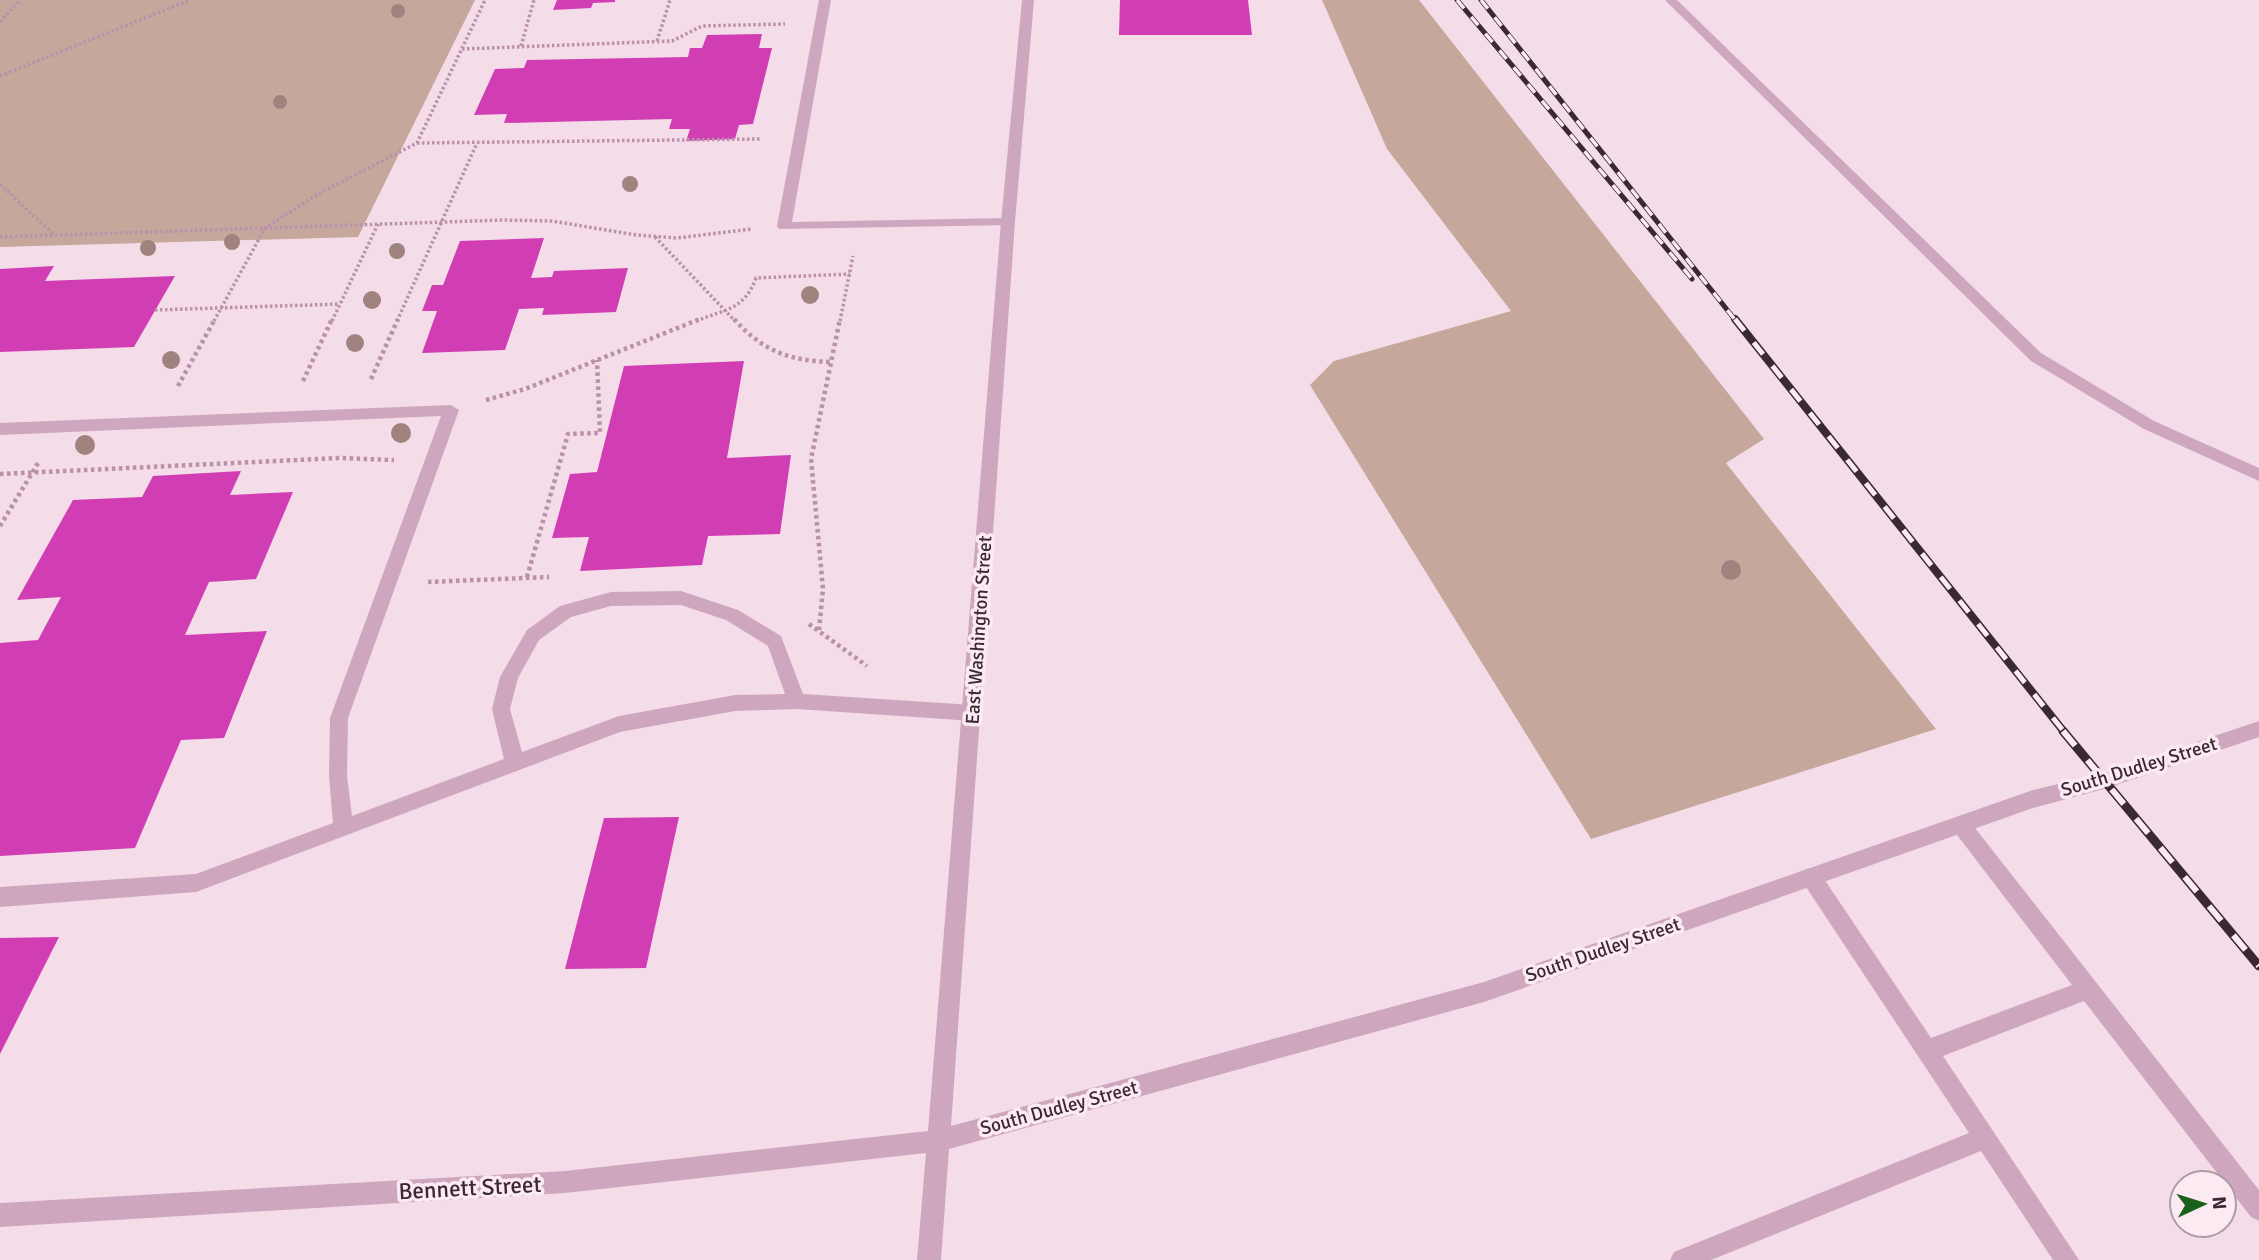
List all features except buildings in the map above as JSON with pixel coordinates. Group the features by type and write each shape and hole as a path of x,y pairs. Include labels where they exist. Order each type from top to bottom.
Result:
{"street":[{"path":"825,0 784,226 1008,222"},
{"name":"East Washington Street","path":"929,1260 973,713 1008,222 1028,0"},
{"path":"1671,0 2036,357 2149,425 2259,475"},
{"path":"0,429 451,410 429,461 339,718 338,776 343,827"},
{"path":"515,763 501,709 509,677 533,635 566,611 611,599 681,598 732,615 775,641 797,701"},
{"path":"0,897 196,883 619,724 735,703 797,701 973,713"},
{"name":"South Dudley Street","path":"937,1141 1484,992 1961,825 2259,729"},
{"path":"1961,825 2259,1209"},
{"path":"1811,877 2067,1260"},
{"path":"1927,1052 2090,988"},
{"path":"1682,1260 1986,1138"},
{"name":"Bennett Street","path":"0,1216 565,1182 937,1141"}],"path":[{"path":"0,22 20,0"},
{"path":"0,76 190,0"},
{"path":"417,143 485,0"},
{"path":"521,46 534,0"},
{"path":"657,41 670,0"},
{"path":"462,48 672,41 702,26 821,23"},
{"path":"135,467 265,228 318,194 417,143 727,141"},
{"path":"340,458 356,412 477,143"},
{"path":"0,184 54,235"},
{"path":"0,237 443,222 552,221 677,238 784,226"},
{"path":"265,461 378,224"},
{"path":"819,630 823,589 811,459 859,224"},
{"path":"655,236 755,342 800,361 832,362"},
{"path":"451,410 525,389 724,310 749,297 756,278 850,274"},
{"path":"155,310 340,304"},
{"path":"527,577 568,434 600,433 597,360"},
{"path":"0,526 59,426"},
{"path":"0,474 340,458 429,461"}],"shaded area":[{"path":"0,0 475,0 358,237 0,247"},
{"path":"1322,0 1419,0 1764,439 1726,463 1936,729 1591,839 1310,385 1334,361 1511,311 1387,149"}],"railway":[{"path":"1457,0 1692,279"},
{"path":"1481,0 1736,321"},
{"path":"1735,319 2065,733"},
{"path":"2063,731 2259,966"}]}
